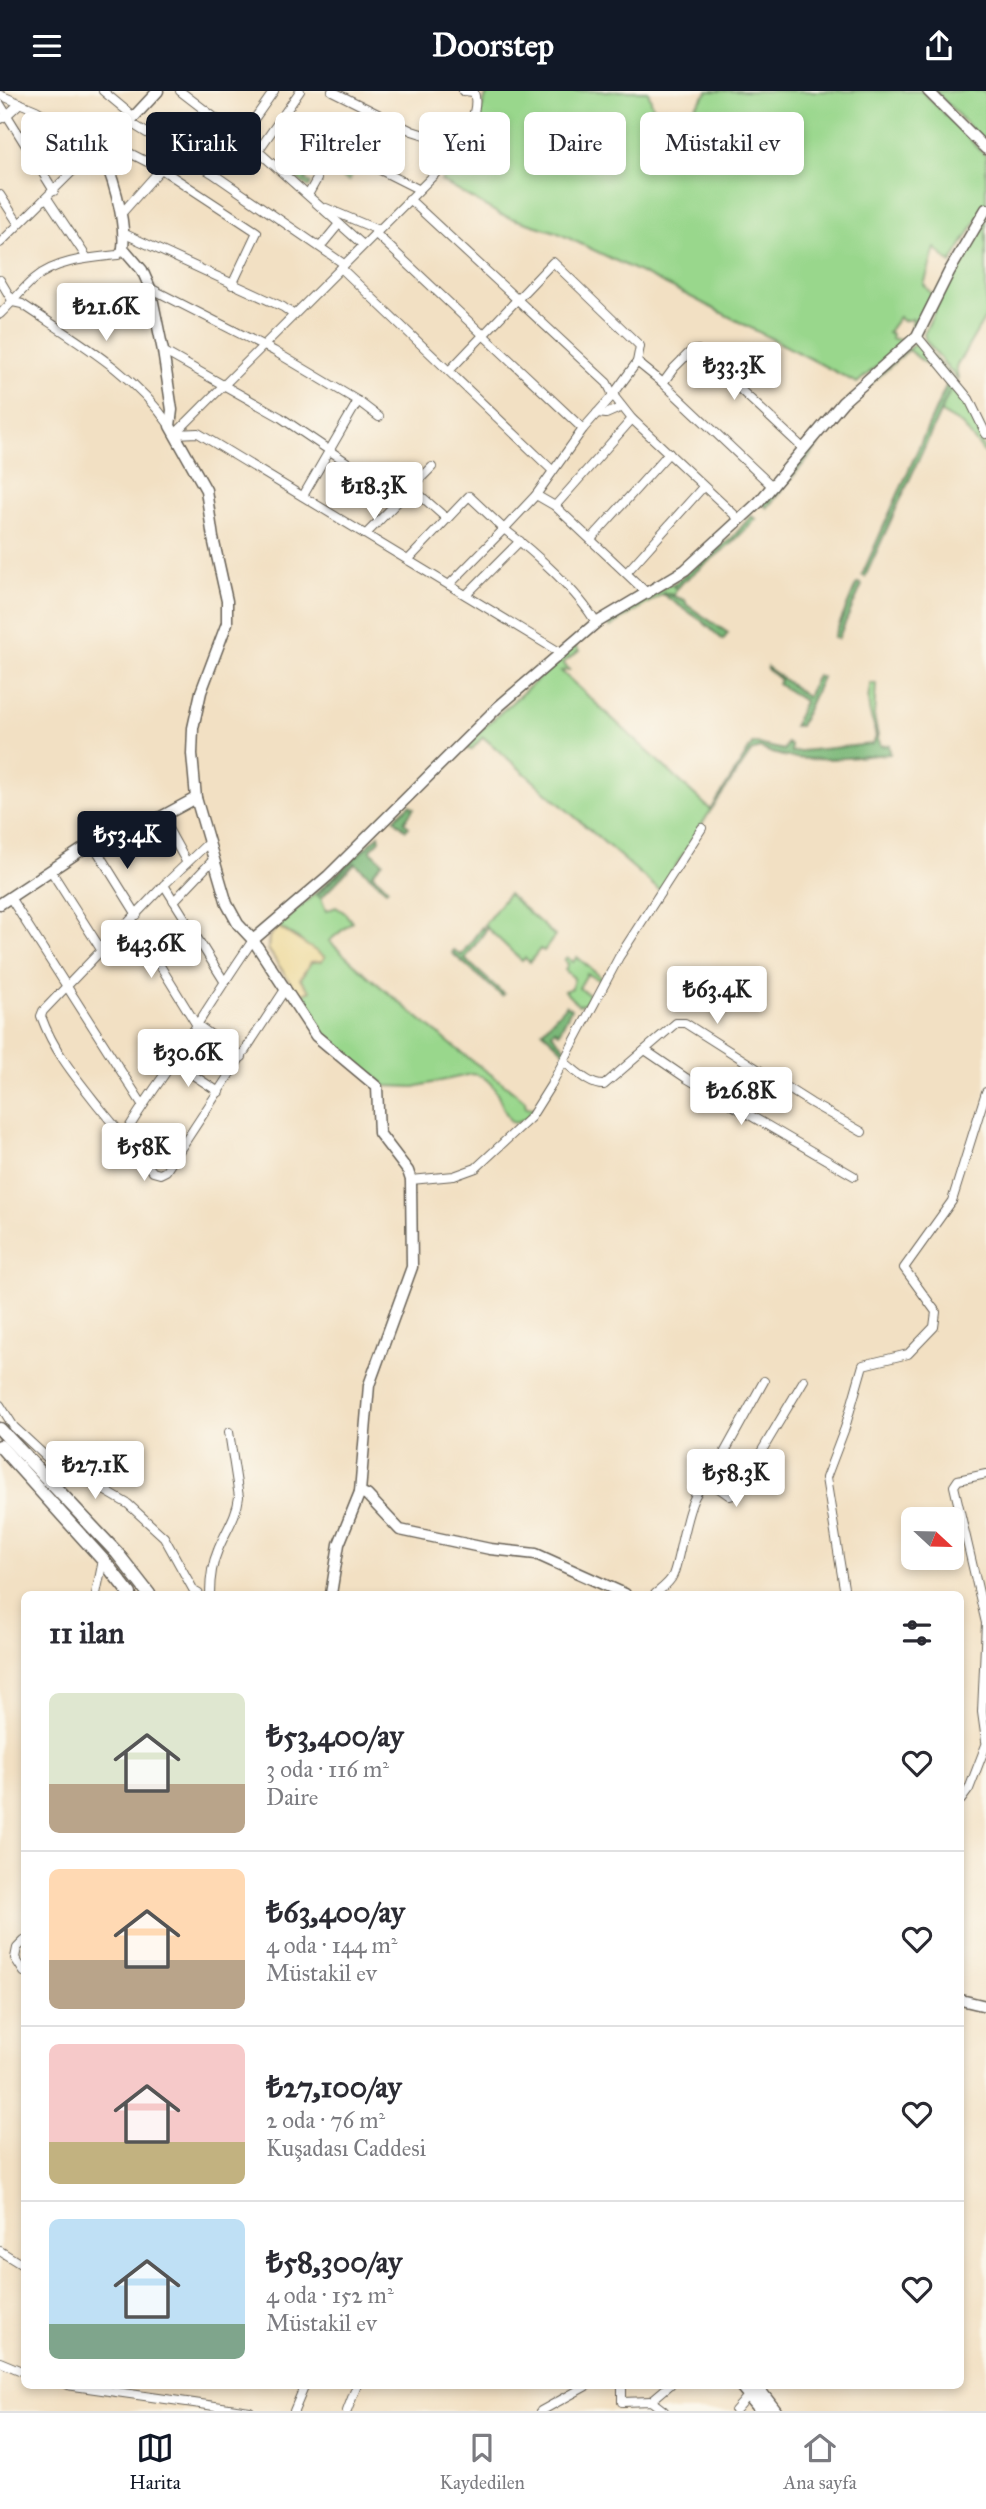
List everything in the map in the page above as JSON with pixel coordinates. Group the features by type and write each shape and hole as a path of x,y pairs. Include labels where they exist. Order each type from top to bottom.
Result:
{"main road":[{"path":"0,1429 117,1553 147,1591"},
{"path":"0,1446 128,1591"},
{"path":"749,2389 762,2411"},
{"path":"749,2389 775,2411"}],"street":[{"path":"103,91 124,112"},
{"path":"132,118 158,91"},
{"path":"180,91 207,112"},
{"path":"259,112 274,91"},
{"path":"284,112 300,91"},
{"path":"331,91 419,133"},
{"path":"463,91 475,91 477,99 474,112"},
{"path":"928,91 986,149"},
{"path":"0,95 40,112"},
{"path":"3,118 20,103"},
{"path":"0,104 3,118 87,258"},
{"path":"132,120 320,247 552,470"},
{"path":"261,146 275,125"},
{"path":"261,154 363,245"},
{"path":"0,243 70,175"},
{"path":"0,314 35,278 50,269 87,258 118,255 123,248 125,235 109,175"},
{"path":"121,214 156,175"},
{"path":"170,175 257,232 232,285"},
{"path":"390,175 418,189"},
{"path":"173,430 227,385 432,175"},
{"path":"308,195 317,179"},
{"path":"0,195 18,223"},
{"path":"409,199 607,383 632,419 740,520"},
{"path":"323,207 376,231 583,429"},
{"path":"123,1138 142,1104 173,1062 253,940 328,876 498,707 596,623 685,571 740,520 773,487 843,402 917,336 949,272 986,209"},
{"path":"320,247 339,224"},
{"path":"125,235 284,307 294,315"},
{"path":"123,248 142,270 150,288 163,351 173,430"},
{"path":"449,371 553,262 640,346 637,362 583,429 536,495 449,585"},
{"path":"0,281 13,302 22,304 111,363 155,403 206,490 227,601 227,623 201,692 193,728 191,754 196,798 213,860 227,904 316,1036 376,1087 379,1133 408,1171 411,1180 412,1267 369,1385 360,1492 339,1544 331,1591"},
{"path":"150,288 264,345 358,401 379,417"},
{"path":"917,336 969,399 986,434"},
{"path":"663,383 674,367 691,351 698,350 804,449"},
{"path":"163,351 227,385 330,449 401,499"},
{"path":"637,362 663,383 773,487"},
{"path":"303,496 358,401"},
{"path":"597,413 606,414 622,407"},
{"path":"555,506 632,419"},
{"path":"173,430 198,433 561,653"},
{"path":"591,539 668,453"},
{"path":"366,534 432,467"},
{"path":"627,572 703,487"},
{"path":"412,488 447,519"},
{"path":"536,495 555,506 648,594"},
{"path":"408,560 469,496 580,600 596,623"},
{"path":"466,595 520,541"},
{"path":"0,904 92,843 148,824 196,798"},
{"path":"161,816 187,863"},
{"path":"411,1180 454,1176 483,1163 531,1117 564,1062 619,957 702,828"},
{"path":"92,843 196,1024 242,1057"},
{"path":"208,843 164,885 41,1016 49,1039 58,1055 123,1138 153,1172 163,1174 286,988"},
{"path":"174,901 213,860"},
{"path":"51,871 102,951"},
{"path":"164,885 224,981"},
{"path":"11,899 142,1104"},
{"path":"564,1062 599,1086 676,1023 685,1023 862,1132"},
{"path":"645,1050 697,1085 854,1176"},
{"path":"173,1062 219,1092"},
{"path":"844,1591 825,1478 845,1428 863,1365 908,1354 934,1327 936,1312 904,1268 951,1201 986,1092"},
{"path":"707,1484 714,1485 730,1496 736,1493 804,1380"},
{"path":"658,1591 673,1575 693,1499 701,1487 707,1484 764,1381"},
{"path":"0,1405 14,1427 68,1477 83,1478 128,1504 164,1537 194,1591"},
{"path":"210,1591 217,1551 238,1508 239,1497 229,1431"},
{"path":"964,1796 986,1743 982,1712 986,1623 954,1486 958,1480 986,1474"},
{"path":"360,1492 367,1495 400,1530 490,1549 536,1554 618,1591"},
{"path":"97,1591 103,1560"},
{"path":"21,1944 17,1948 15,1958 21,1967"},
{"path":"964,2001 986,2006"},
{"path":"0,2251 21,2264"},
{"path":"0,2362 21,2371"},
{"path":"95,2389 250,2411"},
{"path":"134,2389 136,2395"},
{"path":"294,2411 302,2389"},
{"path":"347,2411 355,2389"},
{"path":"541,2411 581,2389"},
{"path":"622,2389 622,2407 651,2401 665,2389"},
{"path":"736,2410 747,2389"},
{"path":"651,2401 664,2411"}],"green space":[{"path":"485,91 648,91 653,107 666,112 640,112 640,175 804,175 804,112 691,112 708,91 922,91 986,156 986,204 951,263 935,248 924,285 935,298 917,331 911,331 913,319 902,321 899,317 888,332 892,334 891,339 907,341 857,383 687,295 556,232 501,215 441,181 446,175 510,175 510,112 480,112 487,93"},
{"path":"935,91 986,91 986,144"},
{"path":"292,175 307,175 305,180 311,183 309,187"},
{"path":"337,175 352,175 349,181"},
{"path":"986,214 986,316 956,367 958,380 926,341 924,334 948,281"},
{"path":"919,340 951,378 949,381 908,350 837,415 844,404"},
{"path":"951,378 954,382 865,577 862,575"},
{"path":"954,382 986,448 986,455 962,425 940,412"},
{"path":"813,443 818,446 767,508 762,503"},
{"path":"751,516 756,519 732,543 677,589 673,586 733,537"},
{"path":"676,582 674,595 664,593 610,627 609,624"},
{"path":"859,583 862,585 838,639 834,637"},
{"path":"662,594 685,600 687,605 728,633 723,640 702,621"},
{"path":"575,646 579,651 563,663 569,670 561,671 711,810 660,891 483,737 471,750 466,748 481,730"},
{"path":"767,667 807,697 817,675 822,677 800,726 794,726 804,701 778,684 780,680"},
{"path":"871,683 876,684 874,716 878,736 869,710"},
{"path":"874,728 881,746 889,745 890,754 807,759 775,754 760,748 752,751 711,810 753,743 784,750 787,743 791,746 791,752 873,744 876,737"},
{"path":"410,805 414,808 404,822 409,827 406,830 394,819"},
{"path":"379,835 380,840 370,850 383,862 372,874 388,888 386,890 355,863 321,898 317,895"},
{"path":"366,847 317,895 326,911 336,907 352,922 329,941 465,1056 517,1094 525,1101 526,1107 534,1108 525,1119 511,1122 496,1092 481,1076 472,1074 414,1087 386,1086 324,1035 299,996 309,991 300,980 311,962 321,961 298,938 278,927"},
{"path":"508,894 555,936 544,951 540,949 530,962 525,958 522,961 484,925"},
{"path":"482,927 486,930 465,959 504,994 502,996 452,953 454,950 461,955"},
{"path":"567,957 573,962 577,957 603,979 601,981 587,974 579,988 590,995 585,1004 578,1005 564,991 572,988 574,978 565,970 568,964 564,960"},
{"path":"566,1005 571,1009 559,1033 555,1029 552,1033 567,1050 565,1052 542,1031"}],"sand":[{"path":"278,927 325,957 322,961 311,962 300,979 310,991 299,996 268,949 269,937"}]}
